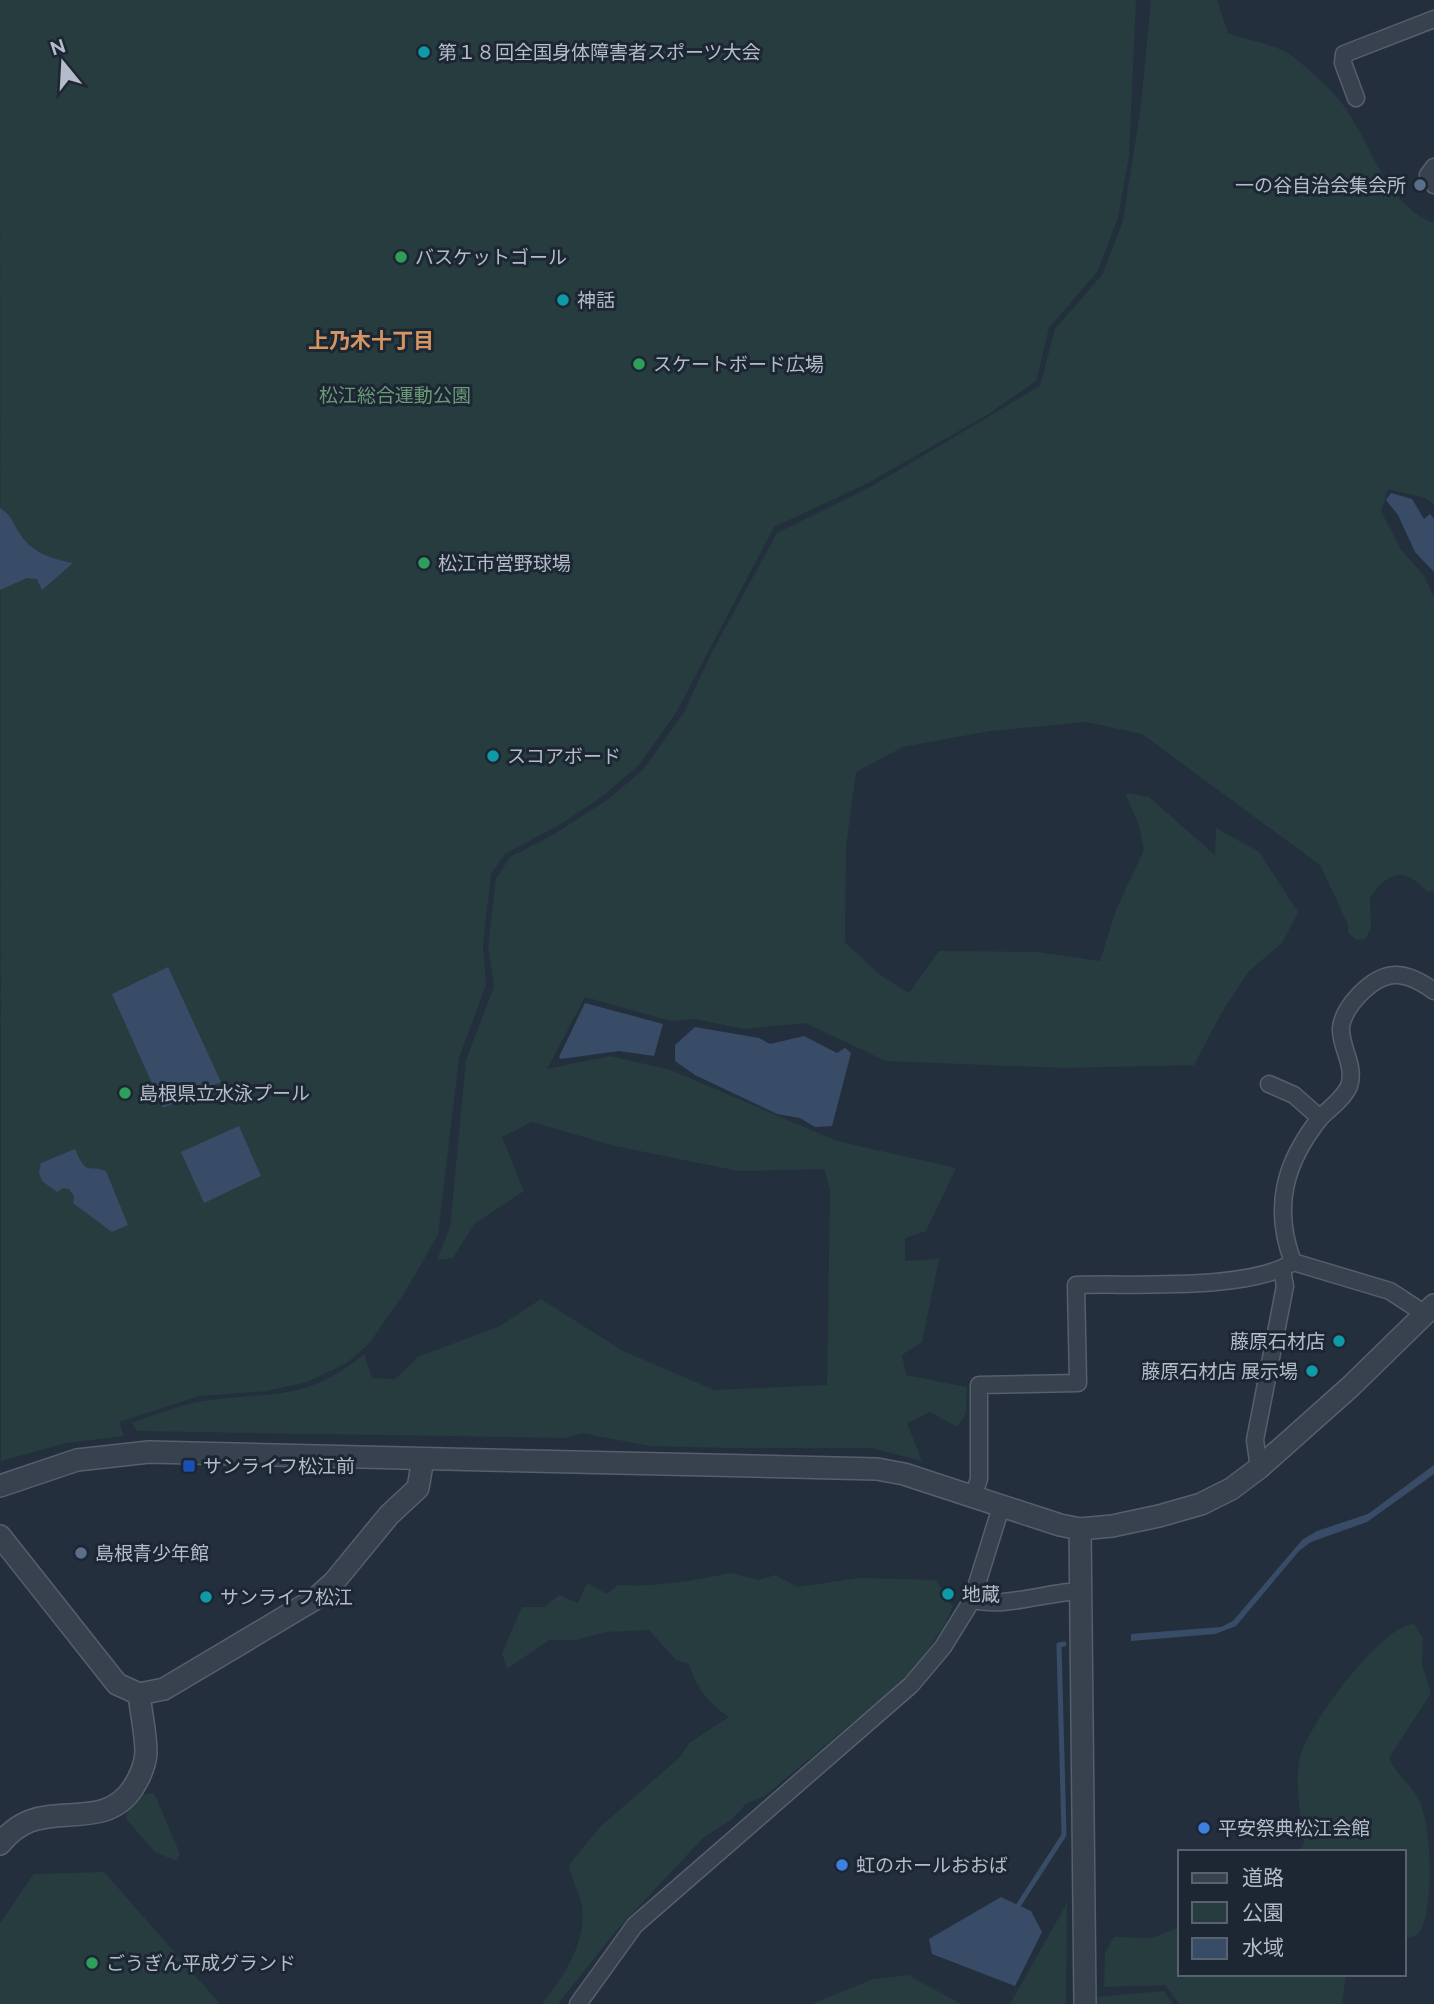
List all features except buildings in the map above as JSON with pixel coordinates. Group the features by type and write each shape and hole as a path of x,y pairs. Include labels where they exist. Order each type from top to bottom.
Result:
{"street":[{"path":"1356,98 1343,63 1344,54 1434,19"},
{"path":"1434,167 1428,175 1434,186"},
{"path":"1259,1468 1255,1440 1288,1266 1283,1223 1284,1185 1292,1159 1321,1118 1348,1089 1351,1072 1341,1029 1355,1000 1380,978 1396,974 1434,991"},
{"path":"1269,1084 1294,1095 1321,1118"},
{"path":"0,1486 77,1460 149,1452 877,1469 1080,1529 1112,1526 1200,1504 1231,1489 1259,1468 1350,1387 1429,1309 1390,1291 1288,1266 1226,1280 1076,1285 1078,1382 979,1385 979,1479 973,1497"},
{"path":"0,1536 117,1684 139,1694 171,1686 315,1598 334,1582 389,1515 418,1488 423,1459"},
{"path":"578,2004 635,1925 911,1685 943,1647 972,1601 1001,1507"},
{"path":"1080,1529 1085,2004"},
{"path":"972,1601 985,1604 1055,1592 1082,1591"},
{"path":"0,1844 19,1826 29,1821 52,1816 94,1815 110,1809 130,1792 145,1762 139,1694"}],"green space":[{"name":"松江総合運動公園","path":"0,0 1136,0 1129,156 1118,218 1097,272 1049,328 1036,381 987,415 868,483 774,527 676,713 639,765 604,795 564,822 505,854 491,874 483,944 486,985 459,1058 438,1235 403,1295 368,1345 345,1364 307,1382 267,1391 199,1396 119,1422 124,1436 66,1443 1,1461"},
{"path":"1151,0 1217,0 1228,33 1289,54 1326,86 1344,106 1382,172 1404,203 1434,223 1434,504 1425,498 1388,489 1381,511 1400,548 1424,576 1434,597 1434,891 1427,891 1404,875 1390,877 1370,897 1371,929 1365,939 1357,940 1348,933 1348,924 1320,865 1142,734 1086,722 990,731 903,747 856,772 846,846 845,942 880,975 909,993 939,951 1037,952 1100,961 1116,910 1144,850 1139,825 1125,793 1149,797 1215,855 1216,828 1259,852 1298,912 1282,943 1249,971 1222,1012 1194,1065 1064,1068 886,1061 805,1023 743,1029 696,1019 671,1021 585,997 547,1069 610,1056 671,1070 837,1141 956,1168 926,1231 905,1238 905,1261 939,1259 922,1342 902,1355 906,1375 967,1387 966,1413 957,1427 930,1412 907,1423 922,1461 871,1448 650,1446 581,1433 566,1438 137,1431 132,1423 171,1409 211,1400 274,1394 309,1387 344,1369 364,1354 372,1378 395,1379 418,1357 500,1326 541,1299 623,1351 714,1390 827,1385 830,1190 824,1169 738,1171 615,1146 532,1122 502,1137 524,1191 474,1224 453,1258 437,1260 450,1227 466,1060 494,987 488,946 496,879 510,857 553,835 607,800 643,770 684,712 712,652 777,533 872,486 1040,386 1055,329 1102,275 1123,221 1141,105"},
{"path":"731,1573 759,1580 775,1575 798,1587 859,1578 936,1580 953,1607 944,1626 905,1683 877,1702 766,1795 746,1804 732,1819 703,1838 615,1932 558,2004 542,2004 572,1959 581,1933 582,1906 569,1865 600,1827 679,1758 689,1743 729,1717 704,1694 689,1664 676,1660 649,1630 606,1632 576,1640 549,1640 507,1669 502,1653 522,1607 545,1607 559,1595 578,1603 587,1583 607,1594 618,1585 674,1583"},
{"path":"1414,1624 1423,1638 1422,1665 1431,1693 1389,1758 1418,1798 1427,1828 1429,1847 1429,1888 1424,1922 1419,1933 1406,1938 1406,1850 1299,1850 1304,1843 1298,1782 1299,1762 1304,1747 1329,1704 1364,1659 1400,1629"},
{"path":"154,1793 180,1854 176,1861 155,1852 126,1819 135,1801"},
{"name":"ごうぎん平成グランド","path":"104,1872 220,2004 0,2004 0,1923 34,1874"},
{"path":"1067,1903 1066,2004 1010,2004"},
{"path":"1178,1928 1178,1976 1346,1976 1342,2004 1179,2004 1165,1985 1104,1987 1105,1953 1114,1937 1152,1938"},
{"path":"908,1975 961,2004 812,2004 873,1979"},
{"path":"1164,1991 1173,2004 1094,2004 1094,1997"}],"water":[{"path":"1391,493 1412,499 1424,519 1430,514 1434,519 1434,572 1415,552 1398,515 1386,500"},
{"path":"0,508 30,546 50,557 73,563 42,590 37,579 27,578 0,590"},
{"path":"168,967 221,1082 163,1108 112,994"},
{"path":"585,1003 663,1024 654,1056 619,1051 561,1059 559,1057"},
{"path":"695,1027 759,1038 770,1044 804,1036 837,1053 845,1048 851,1053 832,1126 815,1127 800,1118 777,1114 695,1075 675,1061 675,1045"},
{"path":"239,1126 261,1176 204,1203 181,1152"},
{"path":"75,1149 85,1166 106,1171 128,1225 112,1232 73,1203 74,1196 69,1189 63,1188 57,1192 42,1181 39,1173 41,1163"},
{"path":"1434,1465 1434,1474 1367,1522 1311,1542 1299,1551 1236,1626 1215,1634 1131,1641 1131,1634 1221,1627 1233,1621 1302,1540 1317,1531 1368,1514"},
{"path":"1001,1897 1031,1911 1042,1932 1015,1986 932,1954 929,1939"}],"waterway":[{"path":"1018,1906 1064,1835 1059,1645 1064,1644"}],"place":[{"name":"第１８回全国身体障害者スポーツ大会","path":"424,52"},
{"name":"一の谷自治会集会所","path":"1420,185"},
{"name":"バスケットゴール","path":"401,257"},
{"name":"神話","path":"563,300"},
{"name":"スケートボード広場","path":"639,364"},
{"name":"松江市営野球場","path":"424,563"},
{"name":"スコアボード","path":"493,756"},
{"name":"島根県立水泳プール","path":"125,1093"},
{"name":"藤原石材店","path":"1339,1341"},
{"name":"藤原石材店 展示場","path":"1312,1371"},
{"name":"サンライフ松江前","path":"189,1466"},
{"name":"島根青少年館","path":"81,1553"},
{"name":"地蔵","path":"948,1594"},
{"name":"サンライフ松江","path":"206,1597"},
{"name":"平安祭典松江会館","path":"1204,1828"},
{"name":"虹のホールおおば","path":"842,1865"},
{"name":"ごうぎん平成グランド","path":"92,1963"}],"district":[{"name":"上乃木十丁目","path":"371,340"}]}
